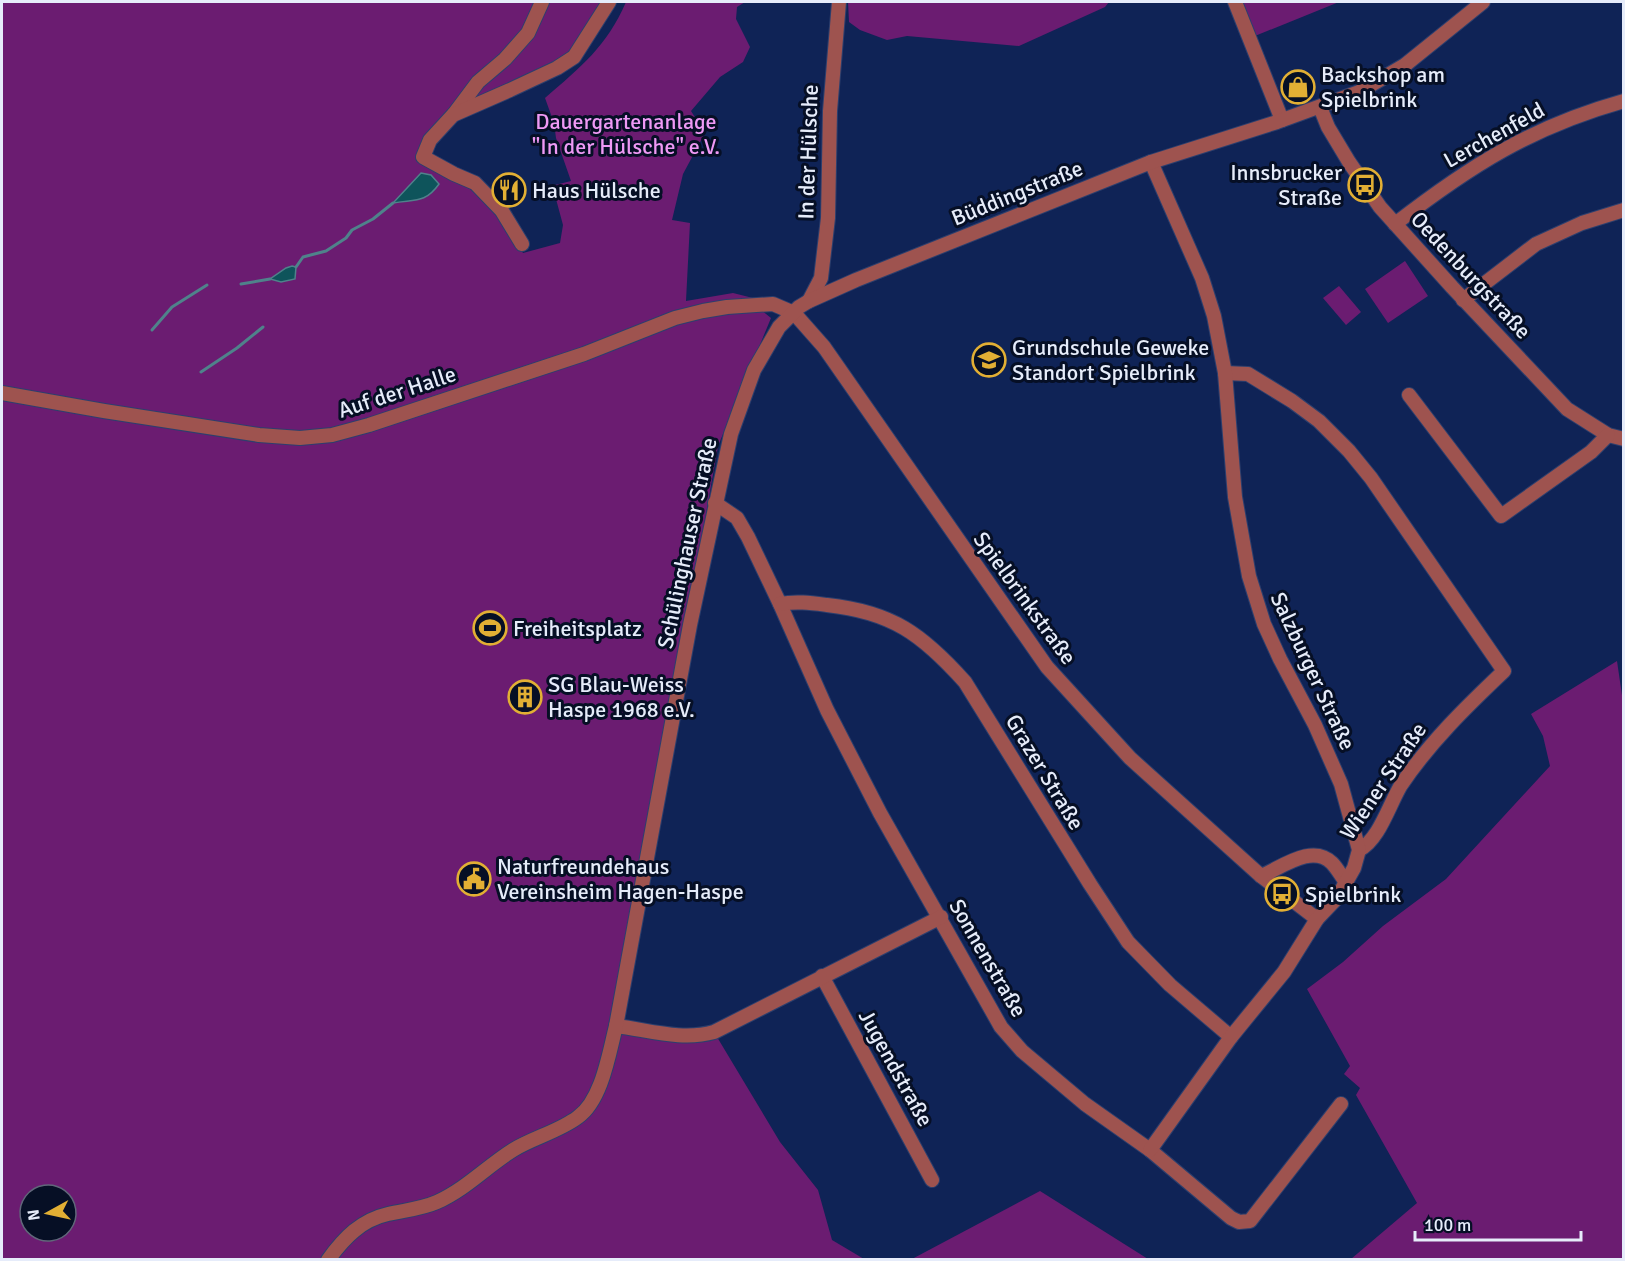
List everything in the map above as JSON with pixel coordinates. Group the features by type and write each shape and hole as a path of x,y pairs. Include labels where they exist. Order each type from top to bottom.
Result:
{"street":[{"path":"522,244 502,211 475,183 423,157 430,140 478,82 505,59 528,33 542,2"},
{"path":"450,117 557,68 574,57 609,2"},
{"name":"In der Hülsche","path":"809,301 821,278 828,218 830,111 839,2"},
{"path":"1235,2 1282,120"},
{"name":"Büddingstraße","path":"779,327 809,301 866,275 1151,162 1282,120 1359,92 1405,64 1483,2"},
{"name":"Lerchenfeld","path":"1395,224 1441,189 1508,146 1567,119 1623,101"},
{"name":"Oedenburgstraße","path":"1320,107 1328,127 1380,207 1463,300 1567,409 1608,435 1623,439"},
{"name":"Salzburger Straße","path":"1151,162 1202,278 1214,316 1226,373 1235,497 1249,576 1264,624 1315,725 1341,784 1359,850"},
{"path":"1463,300 1536,244 1573,227 1623,210"},
{"name":"Auf der Halle","path":"2,393 260,435 300,438 332,435 369,425 584,354 675,318 727,307 773,304 794,313"},
{"name":"Spielbrinkstraße","path":"794,313 824,347 1047,667 1130,758 1261,876 1317,919"},
{"name":"Schülinghauser Straße","path":"328,1260 340,1243 358,1226 372,1218 436,1203 464,1188 513,1150 579,1117 599,1089 616,1026 669,736 731,434 754,370 779,327"},
{"name":"Wiener Straße","path":"1150,1150 1231,1037 1284,972 1317,919 1337,898 1354,868 1359,850 1369,845 1401,785 1449,724 1504,671 1371,478 1349,452 1319,421 1292,401 1248,374 1226,373"},
{"path":"1408,395 1501,516 1590,452 1608,435"},
{"name":"Sonnenstraße","path":"715,503 737,518 780,604 827,710 880,813 941,917 1001,1027 1022,1051 1084,1104 1150,1150 1231,1218 1245,1222 1250,1221 1341,1104"},
{"name":"Grazer Straße","path":"780,604 794,601 853,608 883,618 913,632 939,653 964,682 1128,942 1170,985 1231,1037"},
{"path":"1261,876 1301,857 1317,855 1332,863 1347,882"},
{"path":"616,1026 683,1036 699,1036 714,1032 941,917"},
{"name":"Jugendstraße","path":"822,976 932,1180"}],"green space":[{"name":"Dauergartenanlage \"In der Hülsche\" e.V.","path":"2,2 604,2 571,56 452,111 424,144 449,177 477,193 495,211 523,253 560,243 563,225 555,185 571,181 545,98 602,44 626,2 745,2 737,7 736,19 750,47 743,62 720,77 691,111 705,133 683,174 672,220 690,223 686,301 733,293 761,300 761,310 771,318 718,446 616,1025 714,1032 780,1142 818,1190 832,1240 864,1259 2,1260"},
{"path":"848,2 1109,2 1105,7 1019,46 907,36 887,40 860,30 849,22"},
{"path":"1235,2 1339,2 1250,38"},
{"path":"1405,261 1428,296 1388,323 1365,289"},
{"path":"1339,286 1361,312 1346,325 1323,298"},
{"path":"1617,661 1624,709 1623,1259 1351,1259 1417,1203 1356,1095 1360,1088 1344,1074 1350,1066 1307,989 1343,962 1383,926 1446,879 1550,766 1543,736 1531,714"},
{"path":"1040,1191 1148,1259 912,1259"}],"shaded area":[{"path":"421,173 431,175 439,184 434,190 419,200 393,203"},
{"path":"296,267 295,279 281,282 270,279 286,268"}],"waterway":[{"path":"296,267 303,257 326,251 346,238 352,230 373,219 393,203"},
{"path":"241,284 270,279"},
{"path":"152,330 172,307 207,285"},
{"path":"201,372 263,327"}],"place":[{"name":"Backshop am Spielbrink","path":"1298,87"},
{"name":"Innsbrucker Straße","path":"1365,185"},
{"name":"Haus Hülsche","path":"509,190"},
{"name":"Grundschule Geweke Standort Spielbrink","path":"989,360"},
{"name":"Freiheitsplatz","path":"490,628"},
{"name":"SG Blau-Weiss Haspe 1968 e.V.","path":"525,697"},
{"name":"Naturfreundehaus Vereinsheim Hagen-Haspe","path":"474,879"},
{"name":"Spielbrink","path":"1282,894"}]}
